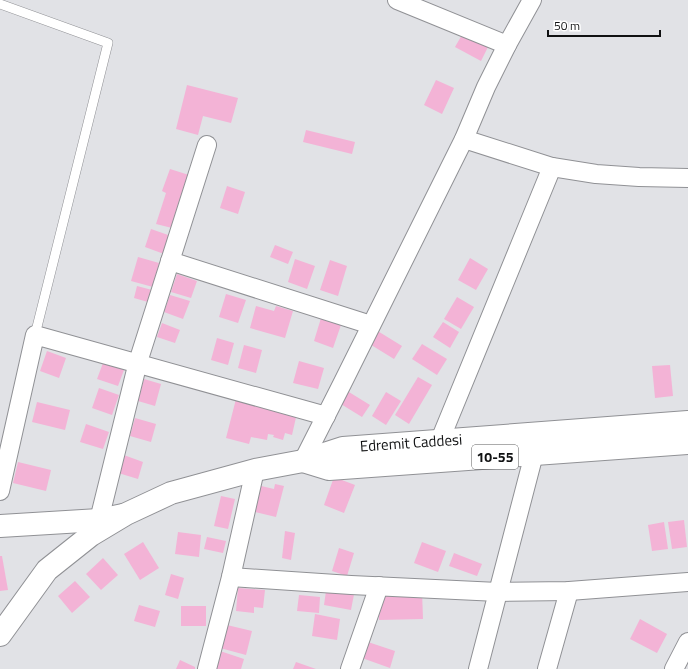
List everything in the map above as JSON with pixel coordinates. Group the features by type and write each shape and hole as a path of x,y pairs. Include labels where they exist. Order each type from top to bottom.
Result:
{"main road":[{"name":"Edremit Caddesi","path":"0,635 47,570 91,535 126,514 171,493 255,470 303,460 343,448 688,422"},
{"name":"Edremit Caddesi","path":"303,460 329,469 688,443"},
{"path":"0,526 99,520 126,514"}],"street":[{"path":"400,0 507,45"},
{"path":"303,460 464,139 486,87 532,0"},
{"path":"464,139 552,167 596,174 640,178 688,178"},
{"path":"99,520 138,362 207,145"},
{"path":"440,440 552,167"},
{"path":"170,261 371,325"},
{"path":"0,491 35,335 138,362 326,416"},
{"path":"478,669 534,454"},
{"path":"206,669 231,577 255,470"},
{"path":"231,577 498,592 569,591 688,582"},
{"path":"350,669 379,586"},
{"path":"547,669 569,591"},
{"path":"674,669 688,642"}],"lane":[{"path":"0,4 108,42 35,335"}],"building":[{"path":"463,33 488,47 481,61 455,47"},
{"path":"436,80 454,88 442,114 424,105"},
{"path":"187,85 238,98 231,123 203,116 198,135 176,129"},
{"path":"306,130 355,142 352,154 303,142"},
{"path":"170,169 189,175 172,228 156,224 166,193 162,191"},
{"path":"227,186 245,192 238,214 220,208"},
{"path":"151,229 171,236 164,254 145,247"},
{"path":"275,245 293,252 288,264 270,257"},
{"path":"138,257 159,263 153,287 131,281"},
{"path":"470,258 488,269 476,290 458,280"},
{"path":"295,259 315,266 307,289 288,282"},
{"path":"330,260 347,266 338,296 320,290"},
{"path":"177,274 197,281 191,298 171,292"},
{"path":"137,286 152,290 148,302 134,298"},
{"path":"226,294 246,300 238,323 219,317"},
{"path":"170,295 190,301 183,319 164,312"},
{"path":"457,297 474,307 461,329 444,319"},
{"path":"256,306 274,311 276,306 293,311 285,338 250,328"},
{"path":"321,318 341,325 333,348 314,341"},
{"path":"443,322 459,332 450,348 433,337"},
{"path":"162,323 180,330 175,343 157,337"},
{"path":"376,330 402,346 394,359 368,343"},
{"path":"217,338 234,343 228,365 211,360"},
{"path":"422,344 447,359 437,375 412,359"},
{"path":"244,345 262,350 256,373 238,368"},
{"path":"47,351 66,358 59,378 40,371"},
{"path":"299,361 324,368 318,389 293,383"},
{"path":"103,363 124,370 118,386 97,379"},
{"path":"670,365 673,396 655,398 652,366"},
{"path":"418,377 432,385 409,424 395,415"},
{"path":"144,379 161,384 155,406 138,401"},
{"path":"99,388 119,395 112,415 92,408"},
{"path":"344,389 370,405 362,417 336,401"},
{"path":"386,392 401,401 386,425 372,416"},
{"path":"236,399 297,413 292,435 285,433 283,440 273,437 274,435 268,434 267,440 251,437 249,444 226,438"},
{"path":"37,402 70,410 65,430 32,422"},
{"path":"135,418 156,424 151,442 130,436"},
{"path":"86,424 109,432 103,449 80,442"},
{"path":"121,454 143,462 138,479 115,472"},
{"path":"18,462 51,470 46,491 13,483"},
{"path":"334,477 355,485 344,513 324,505"},
{"path":"275,484 284,486 276,517 251,511 257,485 274,489"},
{"path":"221,496 235,499 228,529 214,526"},
{"path":"684,520 687,547 672,549 668,522"},
{"path":"664,522 668,549 652,551 648,525"},
{"path":"285,531 295,533 291,560 282,558"},
{"path":"178,532 201,535 199,557 175,554"},
{"path":"207,537 226,541 223,553 204,549"},
{"path":"143,542 159,568 140,580 124,554"},
{"path":"422,542 446,551 438,572 414,563"},
{"path":"339,548 354,553 347,576 332,571"},
{"path":"454,553 482,564 477,576 449,566"},
{"path":"0,556 2,556 8,590 0,591"},
{"path":"103,558 118,575 101,590 86,574"},
{"path":"171,574 184,578 178,599 165,595"},
{"path":"75,581 90,597 72,613 58,596"},
{"path":"327,584 355,589 351,610 324,605"},
{"path":"238,588 265,590 263,608 254,607 254,613 236,611"},
{"path":"422,591 423,619 379,620 378,592"},
{"path":"299,595 320,597 319,613 297,611"},
{"path":"139,605 160,611 155,627 134,621"},
{"path":"181,606 206,606 206,626 181,626"},
{"path":"315,614 340,619 337,640 312,636"},
{"path":"640,619 667,634 657,653 630,639"},
{"path":"227,625 252,631 246,655 220,648"},
{"path":"368,642 395,651 390,668 362,658"},
{"path":"220,651 244,659 241,669 215,669"},
{"path":"180,660 195,667 195,669 176,669"},
{"path":"296,662 316,669 293,669"}]}
